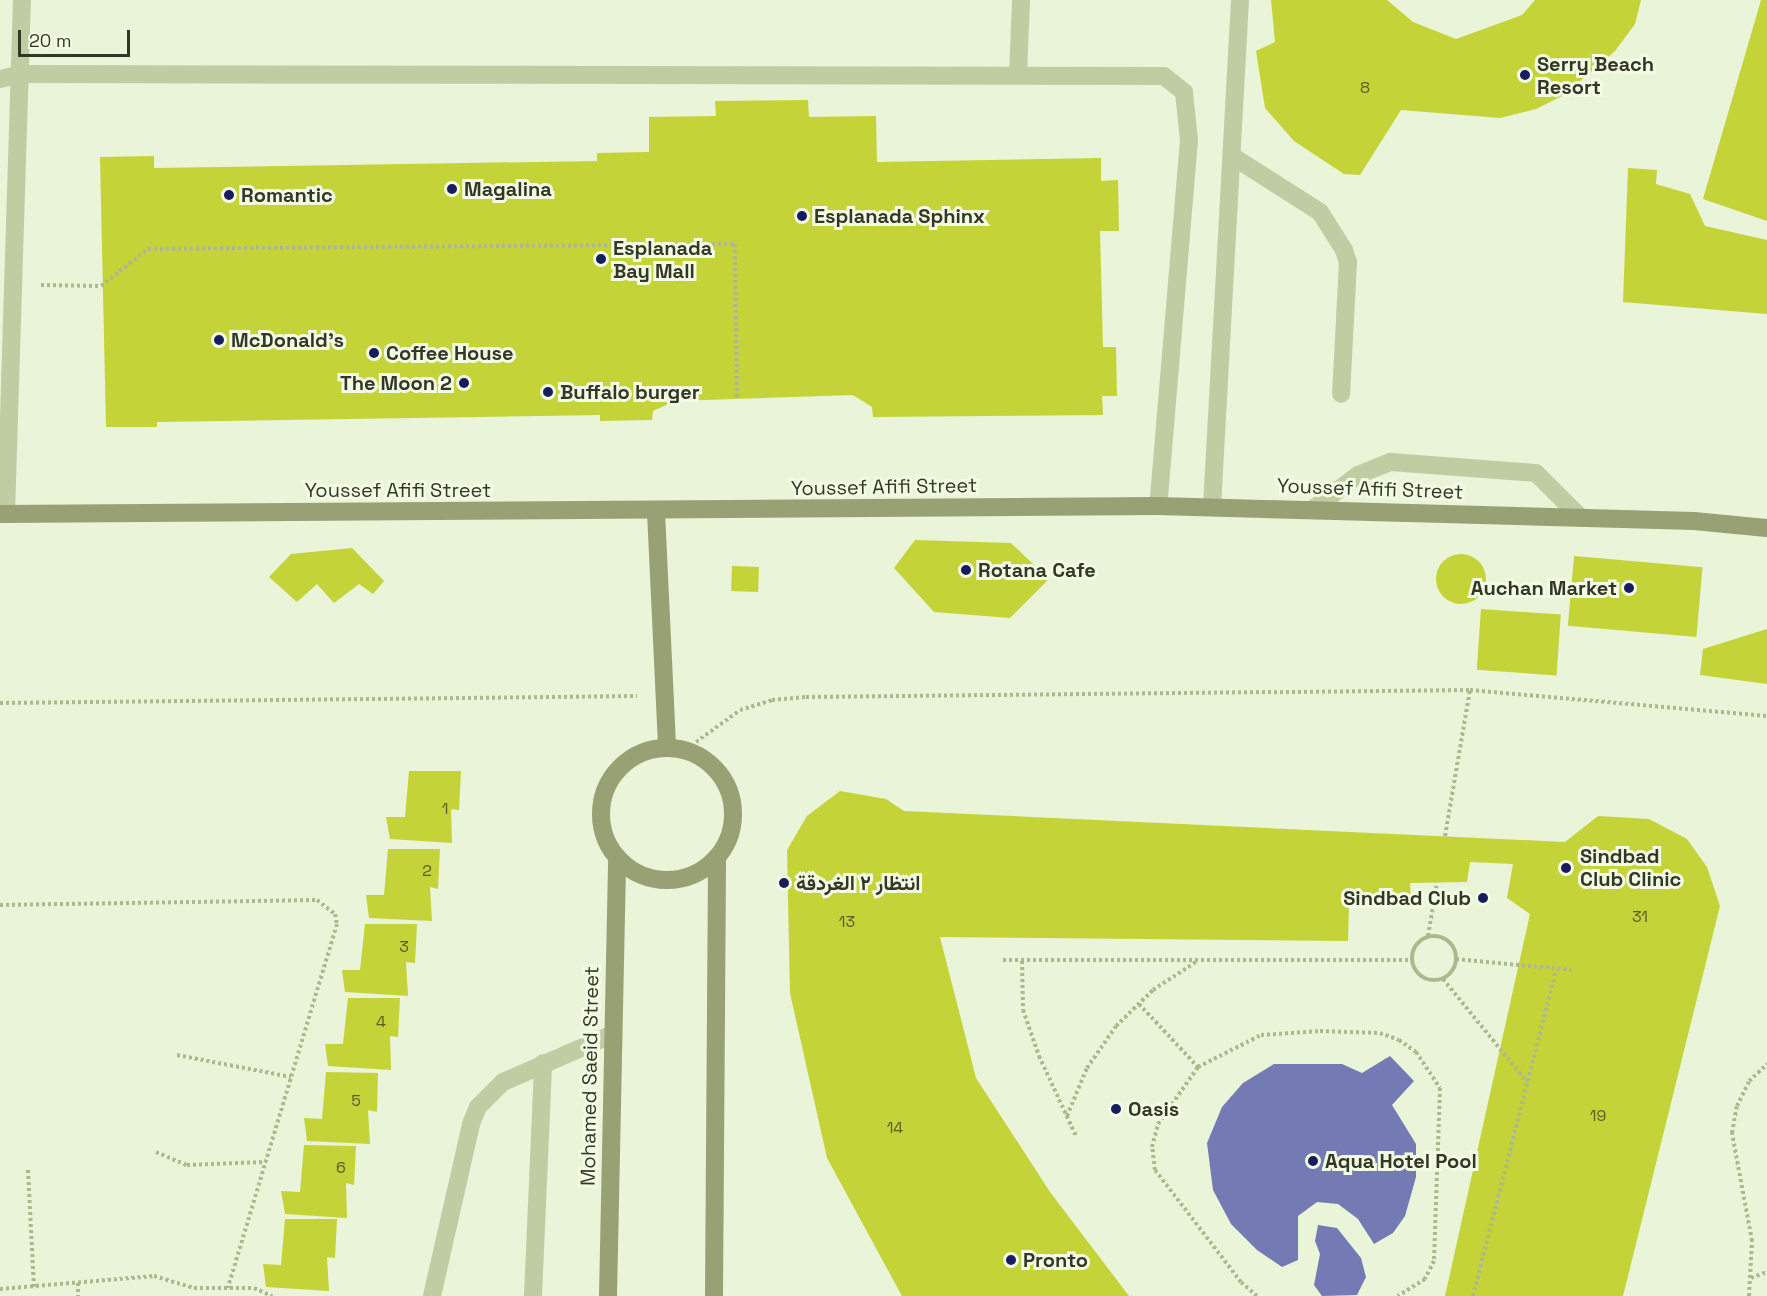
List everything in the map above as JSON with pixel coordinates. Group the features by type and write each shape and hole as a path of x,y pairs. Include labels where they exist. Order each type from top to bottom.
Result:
{"street":[{"name":"Youssef Afifi Street","path":"3,514 656,512 1158,506 1581,518 1767,528"},
{"path":"656,512 667,748"},
{"path":"714,1296 717,857 732,824 727,786 718,771 687,751 667,748 632,758 607,785 601,822 617,856 631,870 667,880 694,874 717,857"},
{"name":"Mohamed Saeid Street","path":"608,1296 617,856"}],"lane":[{"path":"3,514 14,285 22,0"},
{"path":"1018,73 1021,0"},
{"path":"1212,507 1240,0"},
{"path":"0,79 21,74 1151,73 1164,76 1184,92 1189,140 1158,506"},
{"path":"1232,156 1320,212 1344,250 1348,262 1341,394"},
{"path":"1311,510 1358,475 1391,462 1536,473 1581,518"},
{"path":"432,1296 478,1107 503,1082 614,1034"},
{"path":"533,1296 543,1063"}],"path":[{"path":"14,285 100,286 148,249 735,244 737,398"},
{"path":"1445,836 1470,690"},
{"path":"687,751 711,728 740,710 772,700 806,697 1470,690 1767,716"},
{"path":"0,703 665,696"},
{"path":"1428,936 1451,943 1456,959 1453,971 1443,979 1435,981 1419,975 1411,960 1415,945 1428,936 1437,883"},
{"path":"0,905 324,903 335,914 337,924 228,1288"},
{"path":"1456,959 1571,970"},
{"path":"1003,960 1197,962 1411,960"},
{"path":"1022,961 1023,1010 1039,1056 1076,1136"},
{"path":"1067,1116 1087,1068 1116,1026 1139,1004 1197,962"},
{"path":"1473,1296 1556,970"},
{"path":"1443,979 1527,1083"},
{"path":"1139,1004 1198,1067"},
{"path":"1257,1296 1241,1282 1155,1170 1152,1147 1158,1124 1198,1067 1261,1035 1320,1031 1380,1034 1416,1052 1440,1088 1434,1261 1425,1279 1398,1296"},
{"path":"177,1055 291,1077"},
{"path":"1749,1296 1752,1241 1732,1133 1737,1106 1749,1081 1767,1064"},
{"path":"156,1152 188,1165 265,1162"},
{"path":"28,1170 34,1287"},
{"path":"1751,1278 1767,1272"},
{"path":"0,1289 154,1276 194,1288 254,1288 272,1296"},
{"path":"78,1283 78,1296"}],"water":[{"name":"Aqua Hotel Pool","path":"1390,1056 1414,1081 1392,1105 1416,1144 1416,1177 1405,1216 1393,1233 1374,1244 1358,1219 1338,1204 1317,1202 1298,1216 1298,1260 1282,1267 1257,1250 1231,1224 1213,1190 1207,1143 1222,1107 1243,1083 1274,1064 1342,1064 1362,1073"},
{"path":"1318,1225 1337,1228 1361,1258 1366,1277 1357,1295 1322,1296 1314,1285 1320,1254 1315,1241"}],"building":[{"path":"1271,0 1387,0 1413,22 1456,39 1522,15 1535,0 1641,0 1635,24 1615,51 1564,95 1536,109 1500,118 1401,110 1360,175 1344,174 1294,141 1265,108 1256,51 1275,42"},
{"path":"1761,0 1767,0 1767,221 1703,199"},
{"name":"Esplanada Bay Mall","path":"808,100 809,117 876,116 877,162 1101,158 1101,181 1118,180 1119,231 1100,231 1103,347 1116,347 1117,396 1102,396 1103,415 873,417 872,407 853,395 675,401 653,411 652,420 600,421 600,415 157,422 157,427 106,427 100,157 154,156 154,168 597,161 597,153 649,152 649,117 716,116 715,101"},
{"path":"1628,168 1657,170 1656,184 1690,194 1705,226 1767,240 1767,314 1623,302"},
{"path":"915,540 1011,543 1049,579 1010,618 934,612 894,568"},
{"path":"352,548 384,581 373,594 359,584 334,603 317,584 297,602 269,577 291,554"},
{"path":"1461,554 1479,561 1486,579 1479,597 1461,604 1443,597 1436,579 1443,561"},
{"path":"1574,556 1703,567 1696,637 1568,626"},
{"path":"732,566 759,567 758,592 731,591"},
{"path":"1481,609 1561,615 1557,675 1477,670"},
{"path":"1767,629 1767,684 1700,675 1703,649"},
{"path":"409,771 461,771 459,810 451,809 452,843 390,839 386,817 405,817"},
{"path":"840,791 886,799 904,811 1565,842 1598,816 1649,819 1687,839 1707,867 1720,906 1623,1296 1445,1296 1530,914 1507,898 1513,864 1470,862 1467,882 1410,883 1411,904 1349,905 1348,941 940,937 976,1078 1050,1192 1129,1296 902,1296 827,1158 790,993 787,850 807,816"},
{"path":"388,849 440,849 438,889 430,887 432,921 369,918 366,895 384,895"},
{"path":"365,924 417,924 415,963 406,962 408,996 345,992 342,970 360,970"},
{"path":"348,998 400,998 398,1037 390,1036 391,1070 328,1066 325,1044 343,1044"},
{"path":"326,1072 378,1073 377,1112 368,1110 370,1144 307,1141 304,1118 322,1119"},
{"path":"304,1145 356,1146 354,1185 346,1183 347,1218 285,1214 281,1191 300,1192"},
{"path":"285,1219 337,1219 335,1258 327,1257 329,1291 266,1287 263,1264 281,1265"}],"place":[{"name":"Serry Beach Resort","path":"1525,75"},
{"name":"Magalina","path":"452,189"},
{"name":"Romantic","path":"229,195"},
{"name":"Esplanada Sphinx","path":"802,216"},
{"name":"Esplanada Bay Mall","path":"601,259"},
{"name":"McDonald's","path":"219,340"},
{"name":"Coffee House","path":"374,353"},
{"name":"The Moon 2","path":"464,383"},
{"name":"Buffalo burger","path":"548,392"},
{"name":"Rotana Cafe","path":"966,570"},
{"name":"Auchan Market","path":"1629,588"},
{"name":"Sindbad Club Clinic","path":"1566,868"},
{"name":"انتظار ٢ الغردقة","path":"784,883"},
{"name":"Sindbad Club","path":"1483,898"},
{"name":"Oasis","path":"1116,1109"},
{"name":"Aqua Hotel Pool","path":"1313,1161"},
{"name":"Pronto","path":"1011,1260"}]}
